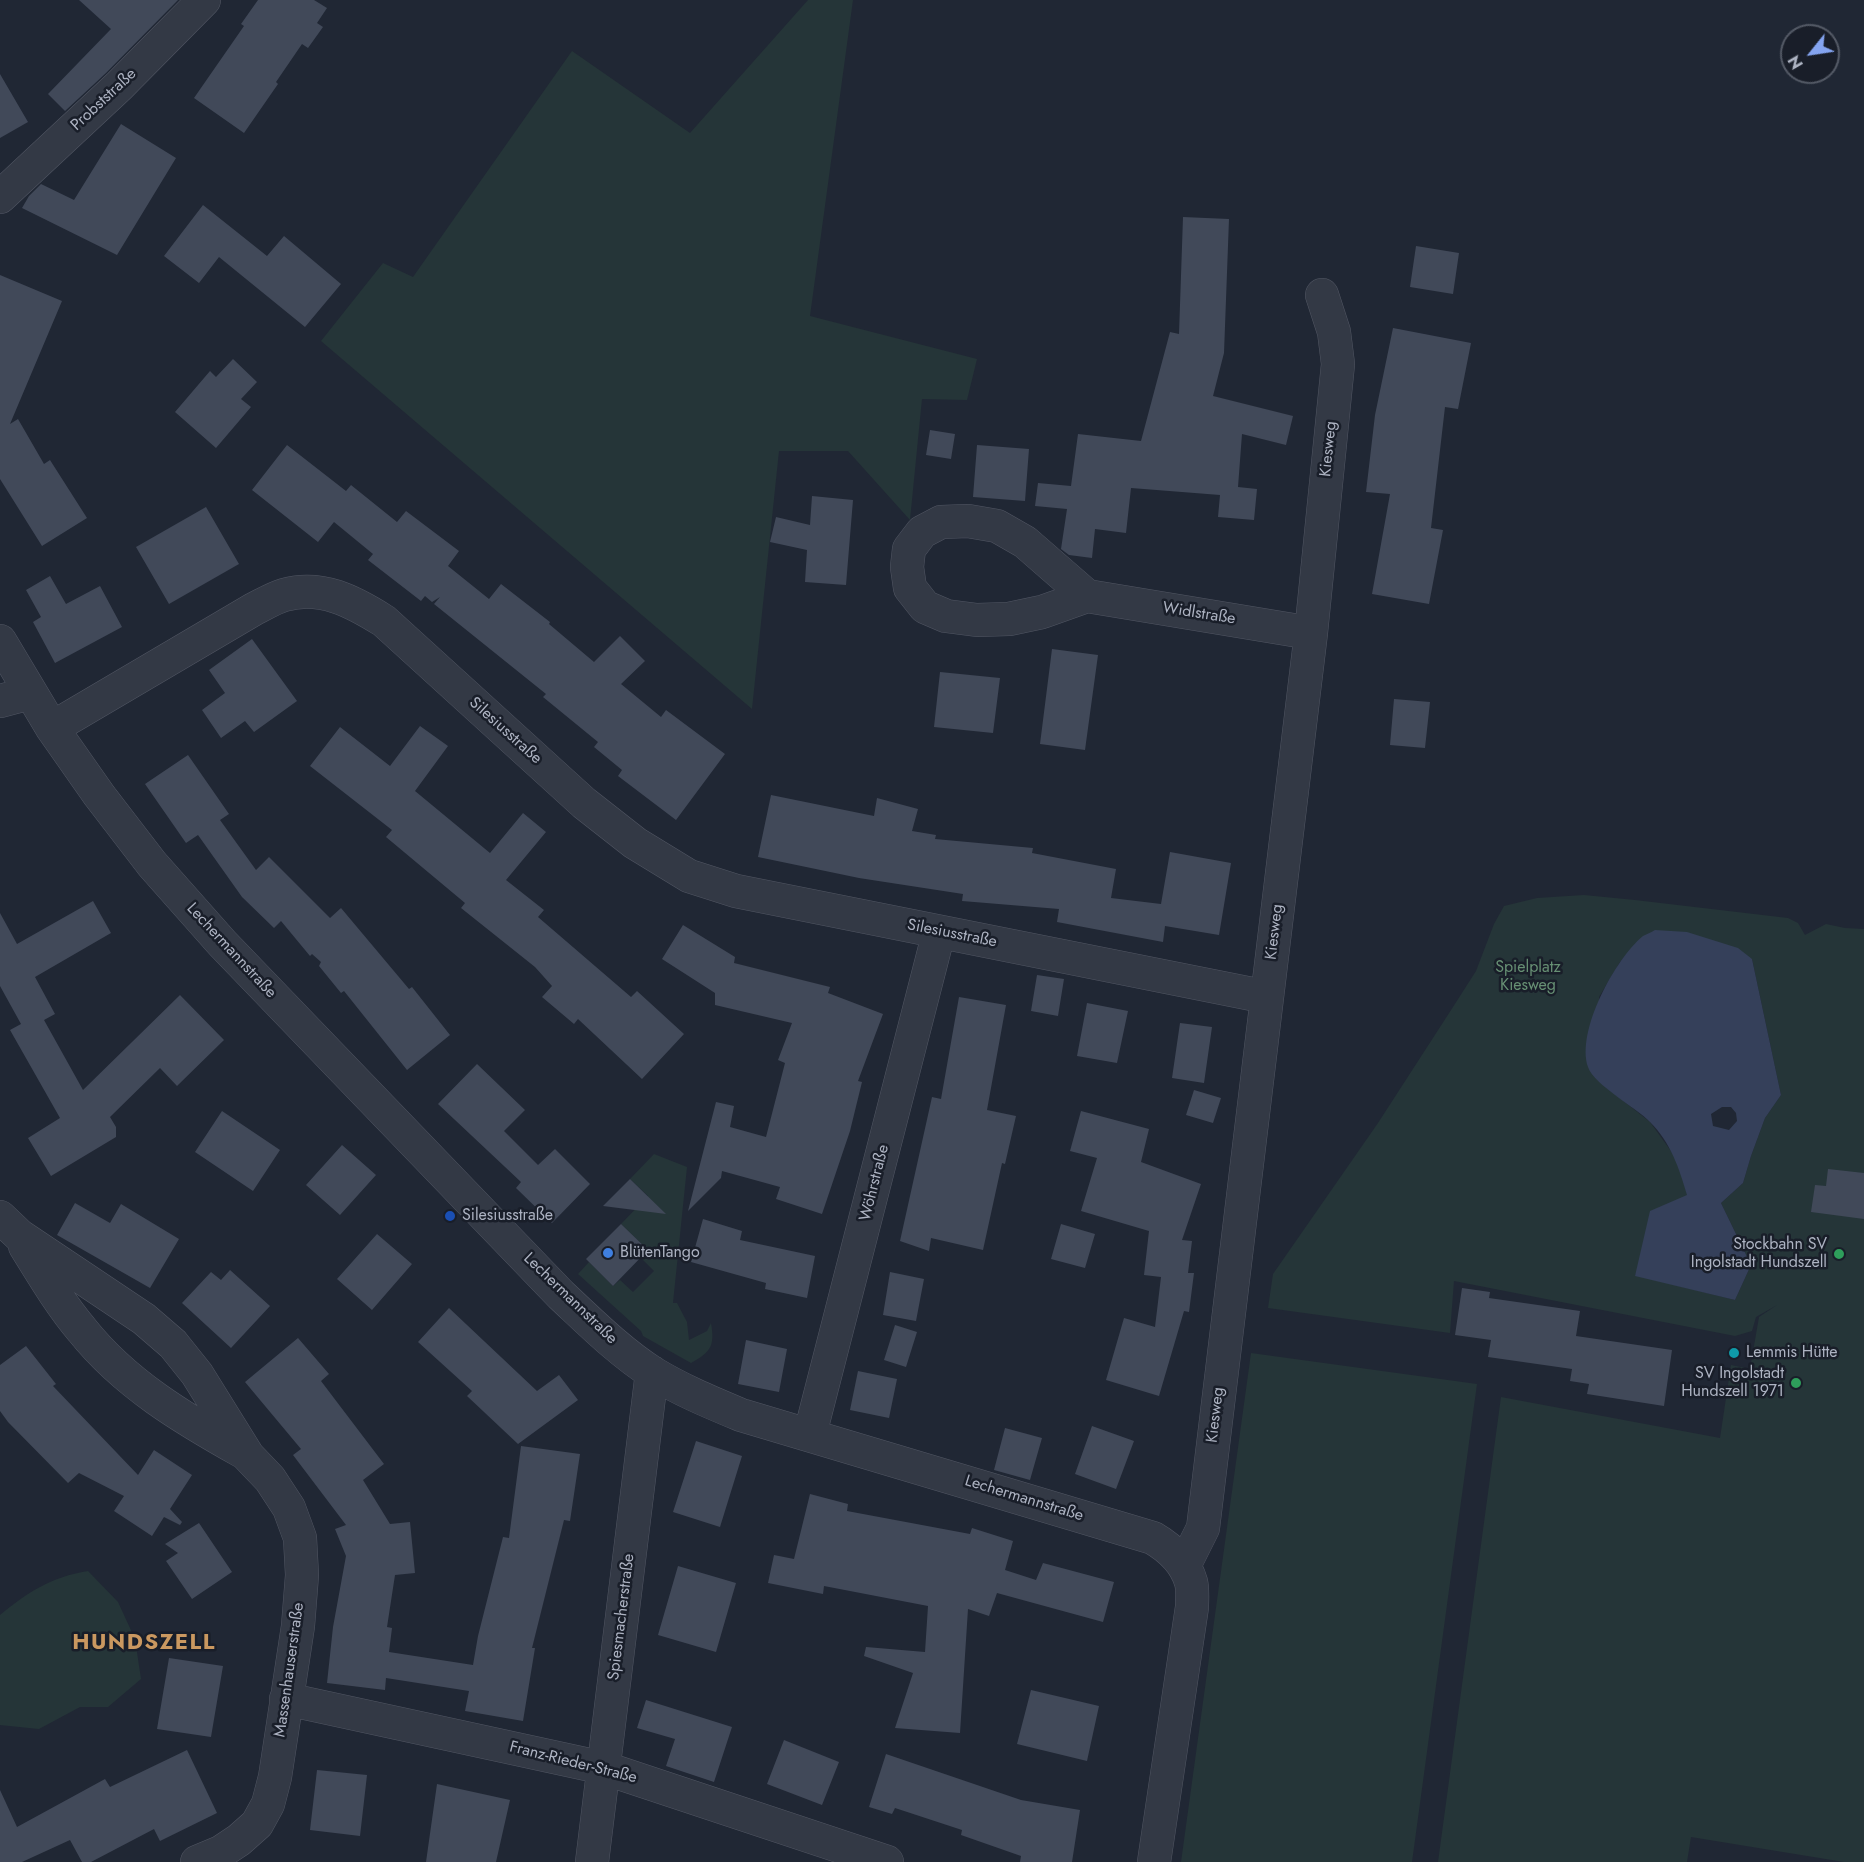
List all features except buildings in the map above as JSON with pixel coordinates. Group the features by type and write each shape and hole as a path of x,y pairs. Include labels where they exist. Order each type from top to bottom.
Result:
{"street":[{"name":"Probststraße","path":"0,197 119,87 204,0"},
{"name":"Kiesweg","path":"1184,1566 1203,1528 1311,633 1338,364 1334,332 1322,295"},
{"name":"Widlstraße","path":"1087,596 1025,542 996,526 968,521 941,522 922,532 909,549 907,567 910,588 925,607 946,616 977,620 1010,619 1042,612 1087,596 1311,633"},
{"name":"Silesiusstraße","path":"52,728 254,609 284,595 305,592 328,594 357,604 384,621 584,803 635,843 689,876 736,891 1267,996"},
{"name":"Lechermannstraße","path":"0,641 15,697 52,728 99,795 152,864 222,943 561,1295 602,1333 652,1372 697,1397 741,1415 1152,1538 1169,1547 1184,1566 1192,1583 1192,1607 1154,1862"},
{"name":"Wöhrstraße","path":"810,1434 939,932"},
{"name":"Massenhauserstraße","path":"10,1227 83,1332 114,1365 147,1394 248,1456"},
{"name":"Massenhauserstraße","path":"10,1227 144,1319 172,1344 197,1374 248,1456 270,1479 289,1508 300,1538 302,1575 298,1626 275,1777 268,1804 256,1824 239,1840 221,1852 197,1862"},
{"name":"Spiesmacherstraße","path":"592,1862 652,1372"},
{"name":"Franz-Rieder-Straße","path":"286,1699 604,1768 886,1862"}],"green space":[{"path":"808,0 853,0 810,316 977,359 967,400 922,399 910,520 848,451 779,451 752,709 321,341 383,263 413,277 572,51 690,133"},
{"name":"SV Ingolstadt Hundszell 1971","path":"1584,895 1788,918 1798,923 1805,935 1826,924 1864,929 1864,1862 1844,1862 1691,1837 1687,1862 1438,1862 1501,1397 1720,1438 1731,1365 1750,1369 1759,1317 1777,1305 1756,1317 1752,1331 1735,1336 1454,1281 1450,1333 1268,1308 1273,1274 1378,1123 1476,971 1494,924 1504,906 1537,898","holes":["1644,936 1752,959 1781,1095 1765,1118 1743,1183 1721,1203 1751,1265 1735,1300 1635,1275 1688,1196 1676,1158 1650,1122 1602,1084 1599,997 1620,962"]},
{"path":"654,1154 687,1167 673,1303 677,1303 687,1322 689,1340 707,1331 711,1323 712,1337 712,1343 707,1352 691,1363 643,1336 641,1331 578,1274 589,1262 613,1286 620,1280 633,1292 654,1271 641,1258 648,1250 621,1224 648,1196 630,1179"},
{"path":"1251,1353 1477,1384 1412,1862 1181,1862"},
{"path":"88,1571 118,1602 135,1639 141,1679 108,1707 80,1707 39,1729 0,1725 0,1615 20,1599 51,1581"}],"water":[{"path":"1655,930 1687,932 1738,948 1752,959 1781,1095 1765,1118 1743,1183 1721,1203 1751,1265 1735,1300 1635,1276 1650,1211 1687,1195 1681,1175 1664,1138 1644,1116 1598,1081 1588,1067 1586,1052 1588,1035 1600,997 1610,978 1632,947 1643,936","holes":["1722,1107 1731,1107 1736,1113 1737,1121 1729,1130 1713,1126 1711,1114"]}],"place":[{"name":"Silesiusstraße","path":"450,1216"},
{"name":"BlütenTango","path":"608,1253"},
{"name":"Stockbahn SV Ingolstadt Hundszell","path":"1839,1254"},
{"name":"Lemmis Hütte","path":"1734,1353"},
{"name":"SV Ingolstadt Hundszell 1971","path":"1796,1383"}],"district":[{"name":"HUNDSZELL","path":"144,1644"}],"park label":[{"name":"Spielplatz Kiesweg","path":"1528,977"}]}
